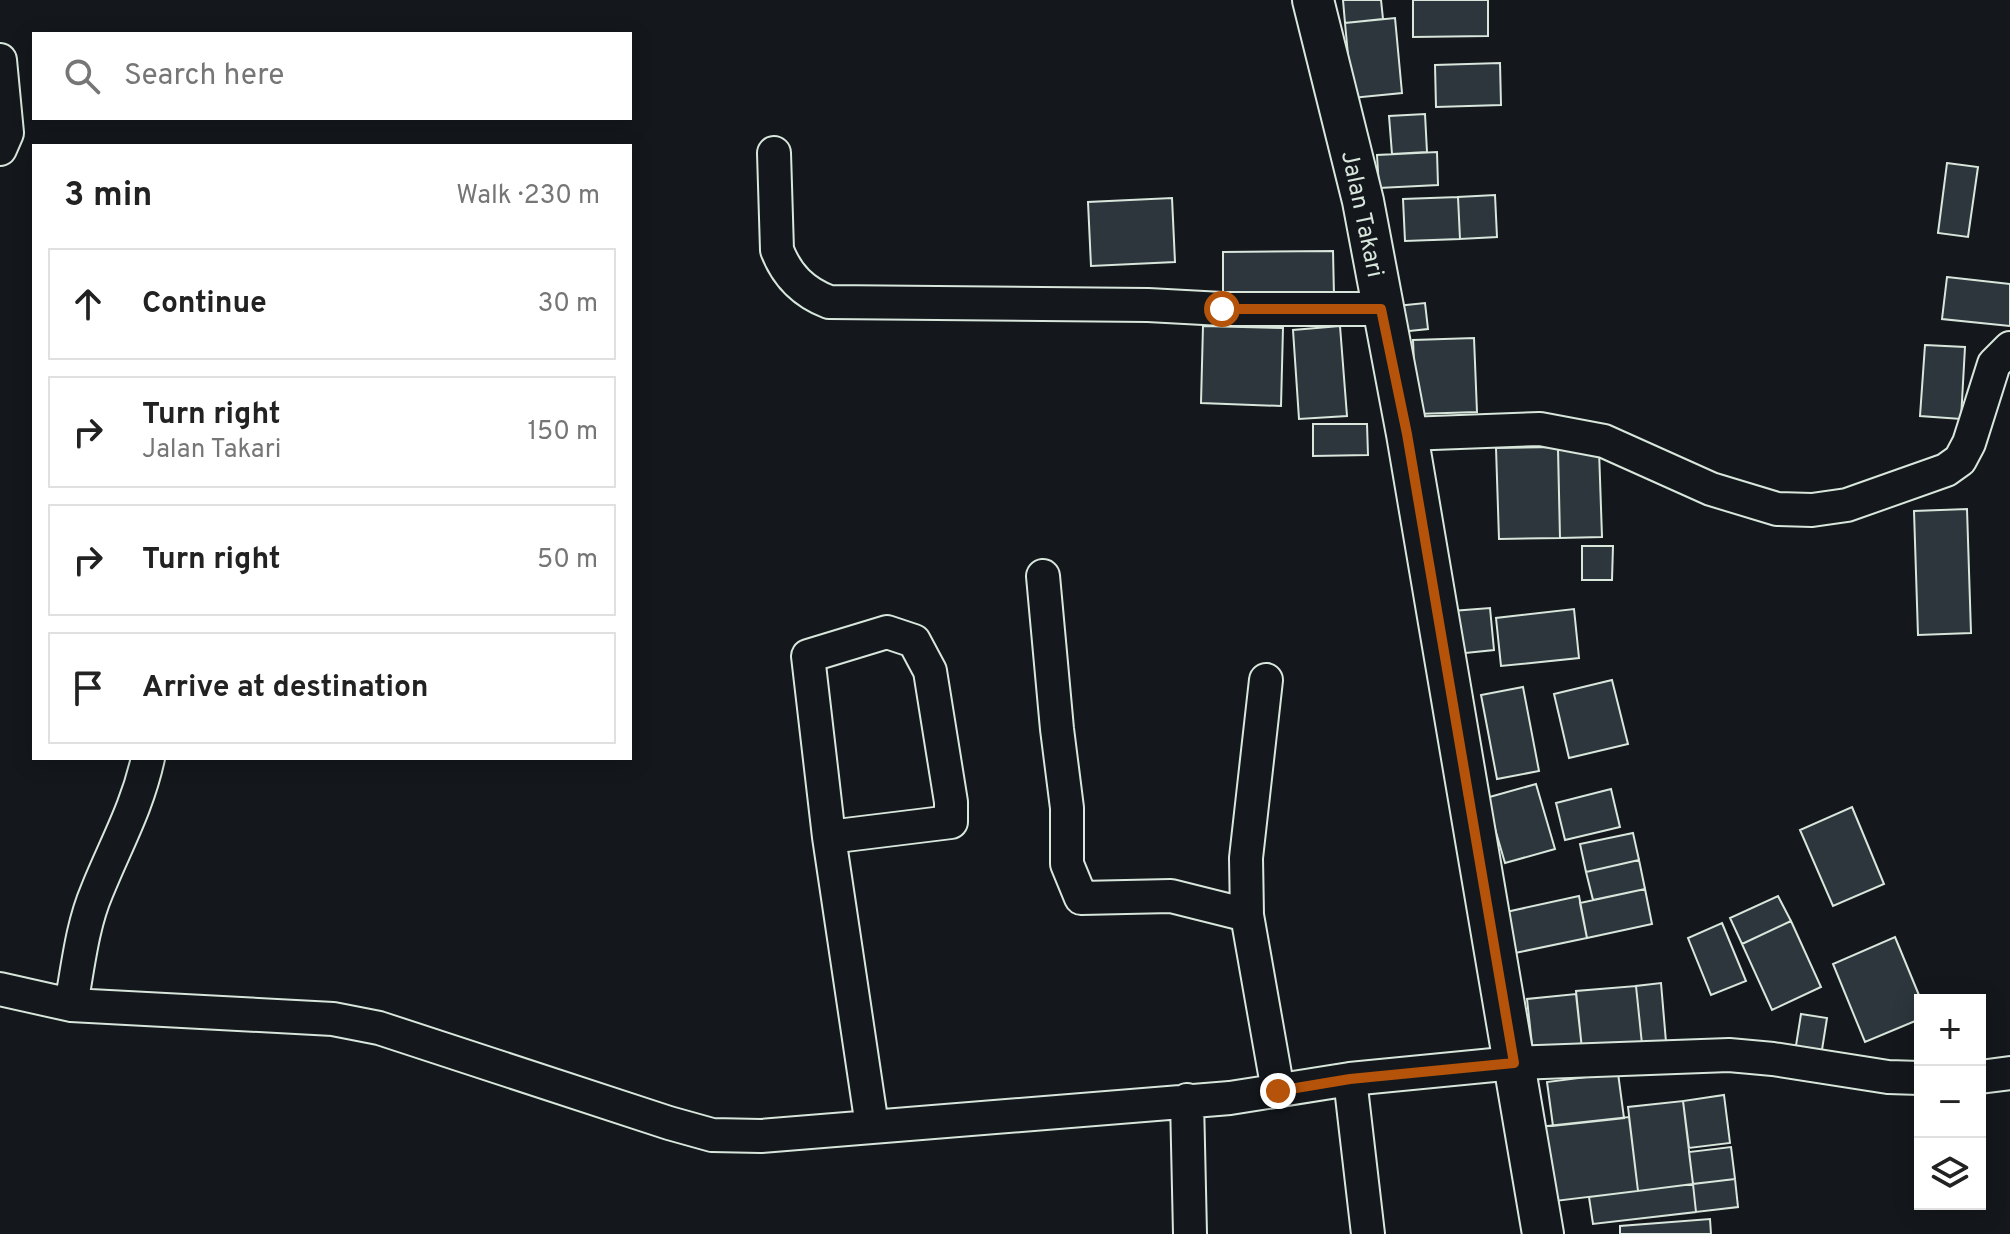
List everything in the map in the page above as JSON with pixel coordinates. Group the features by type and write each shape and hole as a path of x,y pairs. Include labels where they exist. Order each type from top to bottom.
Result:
{"street":[{"name":"Jalan Takari","path":"1313,0 1363,201 1407,434 1543,1234"},
{"path":"0,60 7,133 0,149"},
{"path":"774,153 777,250 782,263 798,284 812,295 829,302 1381,309"},
{"path":"1407,434 1540,429 1604,441 1711,489 1777,509 1812,510 1847,505 1946,470 1960,460 1969,443 1994,364 2010,348"},
{"path":"1043,576 1067,808 1067,864 1081,898 1171,896 1247,915"},
{"path":"829,837 951,822 951,802 930,671 914,641 887,632 808,656 829,837 872,1126"},
{"path":"1266,680 1246,858 1247,915 1278,1091"},
{"path":"71,1005 86,924 96,892 128,823 148,760"},
{"path":"0,989 71,1005 333,1019 379,1028 712,1135 761,1136 1230,1098 1350,1079 1514,1063 1729,1055 1914,1078"},
{"path":"1986,1076 2010,1073"},
{"path":"1350,1079 1368,1234"},
{"path":"1187,1100 1190,1234"}],"building":[{"path":"1343,0 1381,0 1383,19 1345,23"},
{"path":"1413,0 1488,0 1488,36 1413,37"},
{"path":"1395,18 1402,93 1352,98 1345,23"},
{"path":"1500,63 1501,105 1436,107 1435,65"},
{"path":"1425,114 1427,152 1392,154 1389,116"},
{"path":"1437,152 1438,185 1379,188 1377,155"},
{"path":"1947,163 1978,167 1968,237 1938,233"},
{"path":"1495,195 1497,237 1460,239 1458,197"},
{"path":"1458,197 1460,239 1405,241 1403,199"},
{"path":"1172,198 1175,262 1091,266 1088,202"},
{"path":"1333,251 1334,296 1223,297 1223,252"},
{"path":"1947,277 2010,284 2010,326 1942,319"},
{"path":"1425,303 1428,329 1400,332 1397,306"},
{"path":"1203,326 1283,328 1281,406 1201,403"},
{"path":"1340,326 1347,416 1299,419 1293,330"},
{"path":"1474,338 1477,412 1416,414 1413,340"},
{"path":"1925,345 1965,347 1961,419 1920,416"},
{"path":"1313,424 1367,424 1368,455 1313,456"},
{"path":"1558,447 1560,538 1499,539 1496,448"},
{"path":"1558,450 1599,450 1602,537 1560,538"},
{"path":"1967,509 1971,633 1918,635 1914,511"},
{"path":"1582,546 1613,546 1612,580 1582,580"},
{"path":"1490,608 1494,650 1456,654 1452,611"},
{"path":"1574,609 1579,658 1501,666 1496,618"},
{"path":"1612,680 1628,744 1569,758 1554,694"},
{"path":"1523,687 1539,771 1497,779 1481,695"},
{"path":"1536,784 1555,849 1505,863 1486,798"},
{"path":"1611,789 1620,827 1565,840 1556,803"},
{"path":"1852,807 1884,884 1833,906 1800,830"},
{"path":"1633,833 1639,860 1586,872 1580,844"},
{"path":"1639,860 1645,889 1593,900 1586,872"},
{"path":"1645,889 1652,924 1587,938 1580,903"},
{"path":"1579,896 1587,938 1515,953 1506,912"},
{"path":"1778,896 1791,921 1742,944 1730,918"},
{"path":"1791,921 1821,987 1772,1010 1742,944"},
{"path":"1722,923 1746,981 1711,995 1688,938"},
{"path":"1895,937 1919,994 1914,994 1914,1022 1865,1042 1833,964"},
{"path":"1661,983 1666,1042 1642,1044 1636,986"},
{"path":"1636,986 1642,1044 1582,1049 1576,991"},
{"path":"1576,994 1582,1049 1533,1054 1527,999"},
{"path":"1801,1014 1827,1018 1821,1056 1795,1052"},
{"path":"1618,1073 1624,1118 1553,1126 1547,1082"},
{"path":"1724,1095 1730,1143 1689,1148 1683,1101"},
{"path":"1683,1101 1693,1184 1638,1191 1628,1107"},
{"path":"1629,1117 1638,1191 1547,1202 1539,1127"},
{"path":"1731,1147 1735,1179 1693,1184 1689,1152"},
{"path":"1735,1179 1738,1207 1696,1212 1693,1184"},
{"path":"1693,1184 1696,1212 1593,1224 1589,1197"},
{"path":"1710,1219 1711,1234 1620,1234 1620,1226"}],"route":[{"path":"1222,309 1381,309 1407,434 1514,1063 1350,1079 1278,1091"}]}
